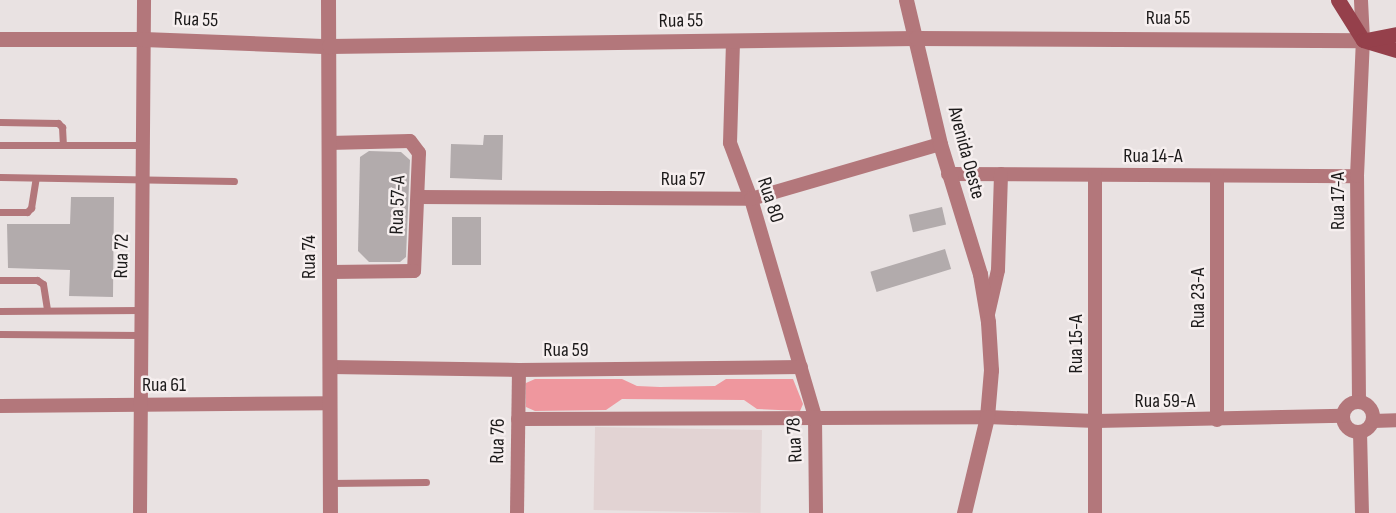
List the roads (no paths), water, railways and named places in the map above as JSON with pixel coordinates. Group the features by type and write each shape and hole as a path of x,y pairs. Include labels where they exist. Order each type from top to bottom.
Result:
{"main road":[{"path":"1338,0 1363,40 1396,50"},
{"path":"1363,40 1396,34"}],"street":[{"name":"Rua 72","path":"141,513 144,0"},
{"name":"Rua 74","path":"328,0 330,513"},
{"name":"Avenida Oeste","path":"906,0 948,174 980,274 987,316 991,370 987,417 964,513"},
{"name":"Rua 17-A","path":"1359,401 1357,176 1363,40 1361,0"},
{"name":"Rua 55","path":"0,39 143,39 328,46 916,38 1363,40"},
{"name":"Rua 80","path":"732,42 730,143 751,199 801,367"},
{"name":"Rua 57-A","path":"329,143 410,141 419,153 414,271 330,272"},
{"name":"Rua 57","path":"418,197 751,199 940,144"},
{"name":"Rua 14-A","path":"948,174 1357,176"},
{"name":"Avenida Oeste","path":"987,316 998,270 1001,174"},
{"name":"Rua 15-A","path":"1095,175 1095,513"},
{"name":"Rua 23-A","path":"1217,176 1217,420"},
{"name":"Rua 59","path":"331,366 519,370 801,367"},
{"name":"Rua 78","path":"801,367 815,417 816,513"},
{"name":"Rua 76","path":"517,513 519,370"},
{"path":"1359,401 1372,409 1373,421 1368,429 1360,432 1348,428 1343,416 1349,404 1359,401"},
{"name":"Rua 61","path":"0,406 329,403"},
{"name":"Rua 59-A","path":"987,417 1096,421 1343,416"},
{"path":"518,418 987,417"},
{"path":"1373,421 1396,420"},
{"path":"1360,432 1362,513"}],"lane":[{"path":"0,122 58,123 62,127 63,145"},
{"path":"0,145 142,145"},
{"path":"0,177 234,181"},
{"path":"0,212 27,212 31,208 36,178"},
{"path":"0,280 37,280 43,284 47,309"},
{"path":"0,311 141,310"},
{"path":"0,334 141,335"},
{"path":"330,483 426,482"}]}
